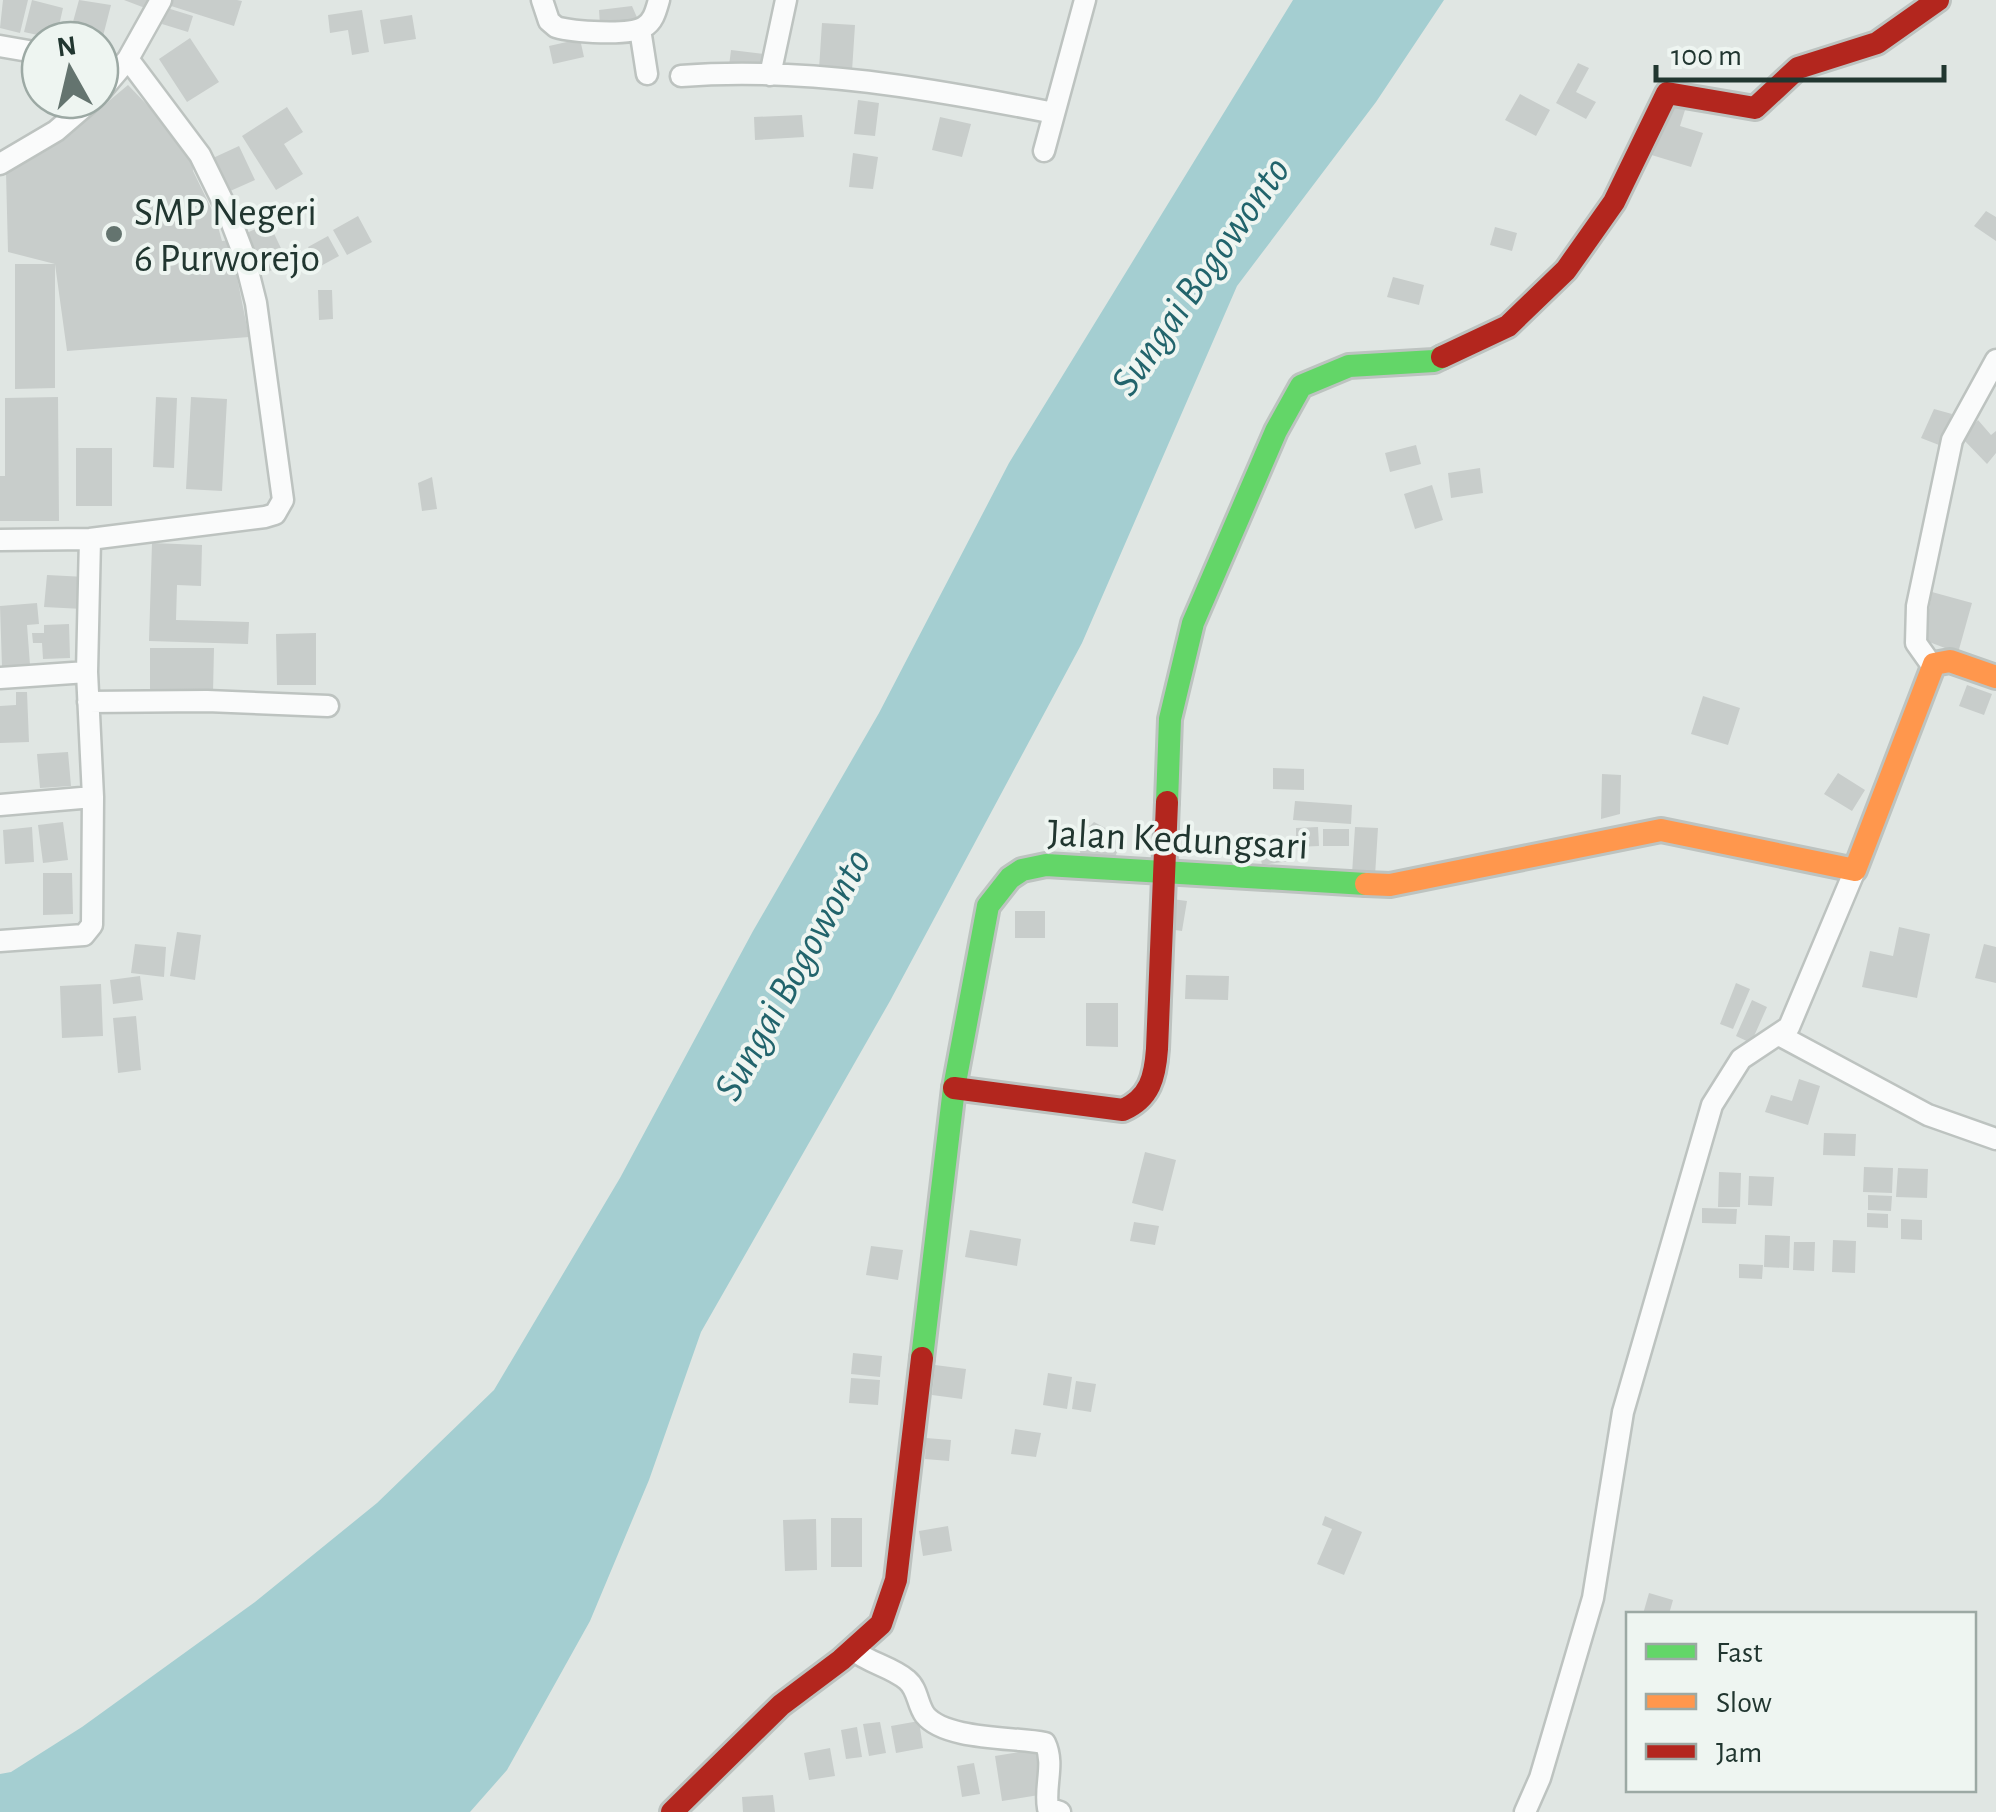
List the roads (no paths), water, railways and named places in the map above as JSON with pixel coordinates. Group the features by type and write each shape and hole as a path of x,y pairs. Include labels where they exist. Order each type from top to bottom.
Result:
{"street":[{"path":"120,58 161,0"},
{"path":"542,0 548,21 556,28 625,31 640,29 652,20 659,0"},
{"path":"770,74 786,0"},
{"path":"1044,151 1085,0"},
{"path":"954,1088 1122,1110 1136,1106 1147,1095 1157,1050 1170,719 1194,622 1276,430 1301,386 1349,366 1434,360 1508,326 1566,270 1614,202 1668,93 1755,108 1798,68 1876,43 1938,0"},
{"path":"640,29 647,74"},
{"path":"0,540 90,539 266,517 274,514 283,500 256,303 244,254 200,155 120,68"},
{"path":"681,76 770,74 885,84 1054,113"},
{"path":"0,164 69,120"},
{"path":"1936,664 1916,643 1917,606 1952,440 1996,360"},
{"path":"0,941 84,934 90,930 90,539"},
{"path":"1936,664 1950,661 1996,677"},
{"path":"1525,1812 1540,1778 1593,1598 1623,1412 1707,1121 1726,1078 1740,1059 1788,1027 1936,664"},
{"path":"0,678 88,672"},
{"path":"88,702 328,706"},
{"path":"0,806 93,798"},
{"name":"Jalan Kedungsari","path":"672,1812 781,1705 881,1624 896,1580 954,1088 988,906 1010,878 1022,870 1046,865 1390,885 1660,830 1855,870"},
{"path":"1778,1035 1928,1115 1996,1140"},
{"path":"853,1650 868,1662 907,1680 916,1690 926,1716 946,1728 971,1736 1045,1743 1050,1764 1046,1801 1048,1808 1060,1812"}],"water":[{"name":"Sungai Bogowonto","path":"1293,0 1444,0 1376,102 1237,286 1082,643 890,1001 701,1332 649,1480 590,1621 507,1770 470,1812 0,1812 0,1774 11,1772 82,1727 255,1602 377,1503 494,1390 620,1178 753,931 879,713 1009,463"}],"place":[{"name":"SMP Negeri 6 Purworejo","path":"114,234"}]}
